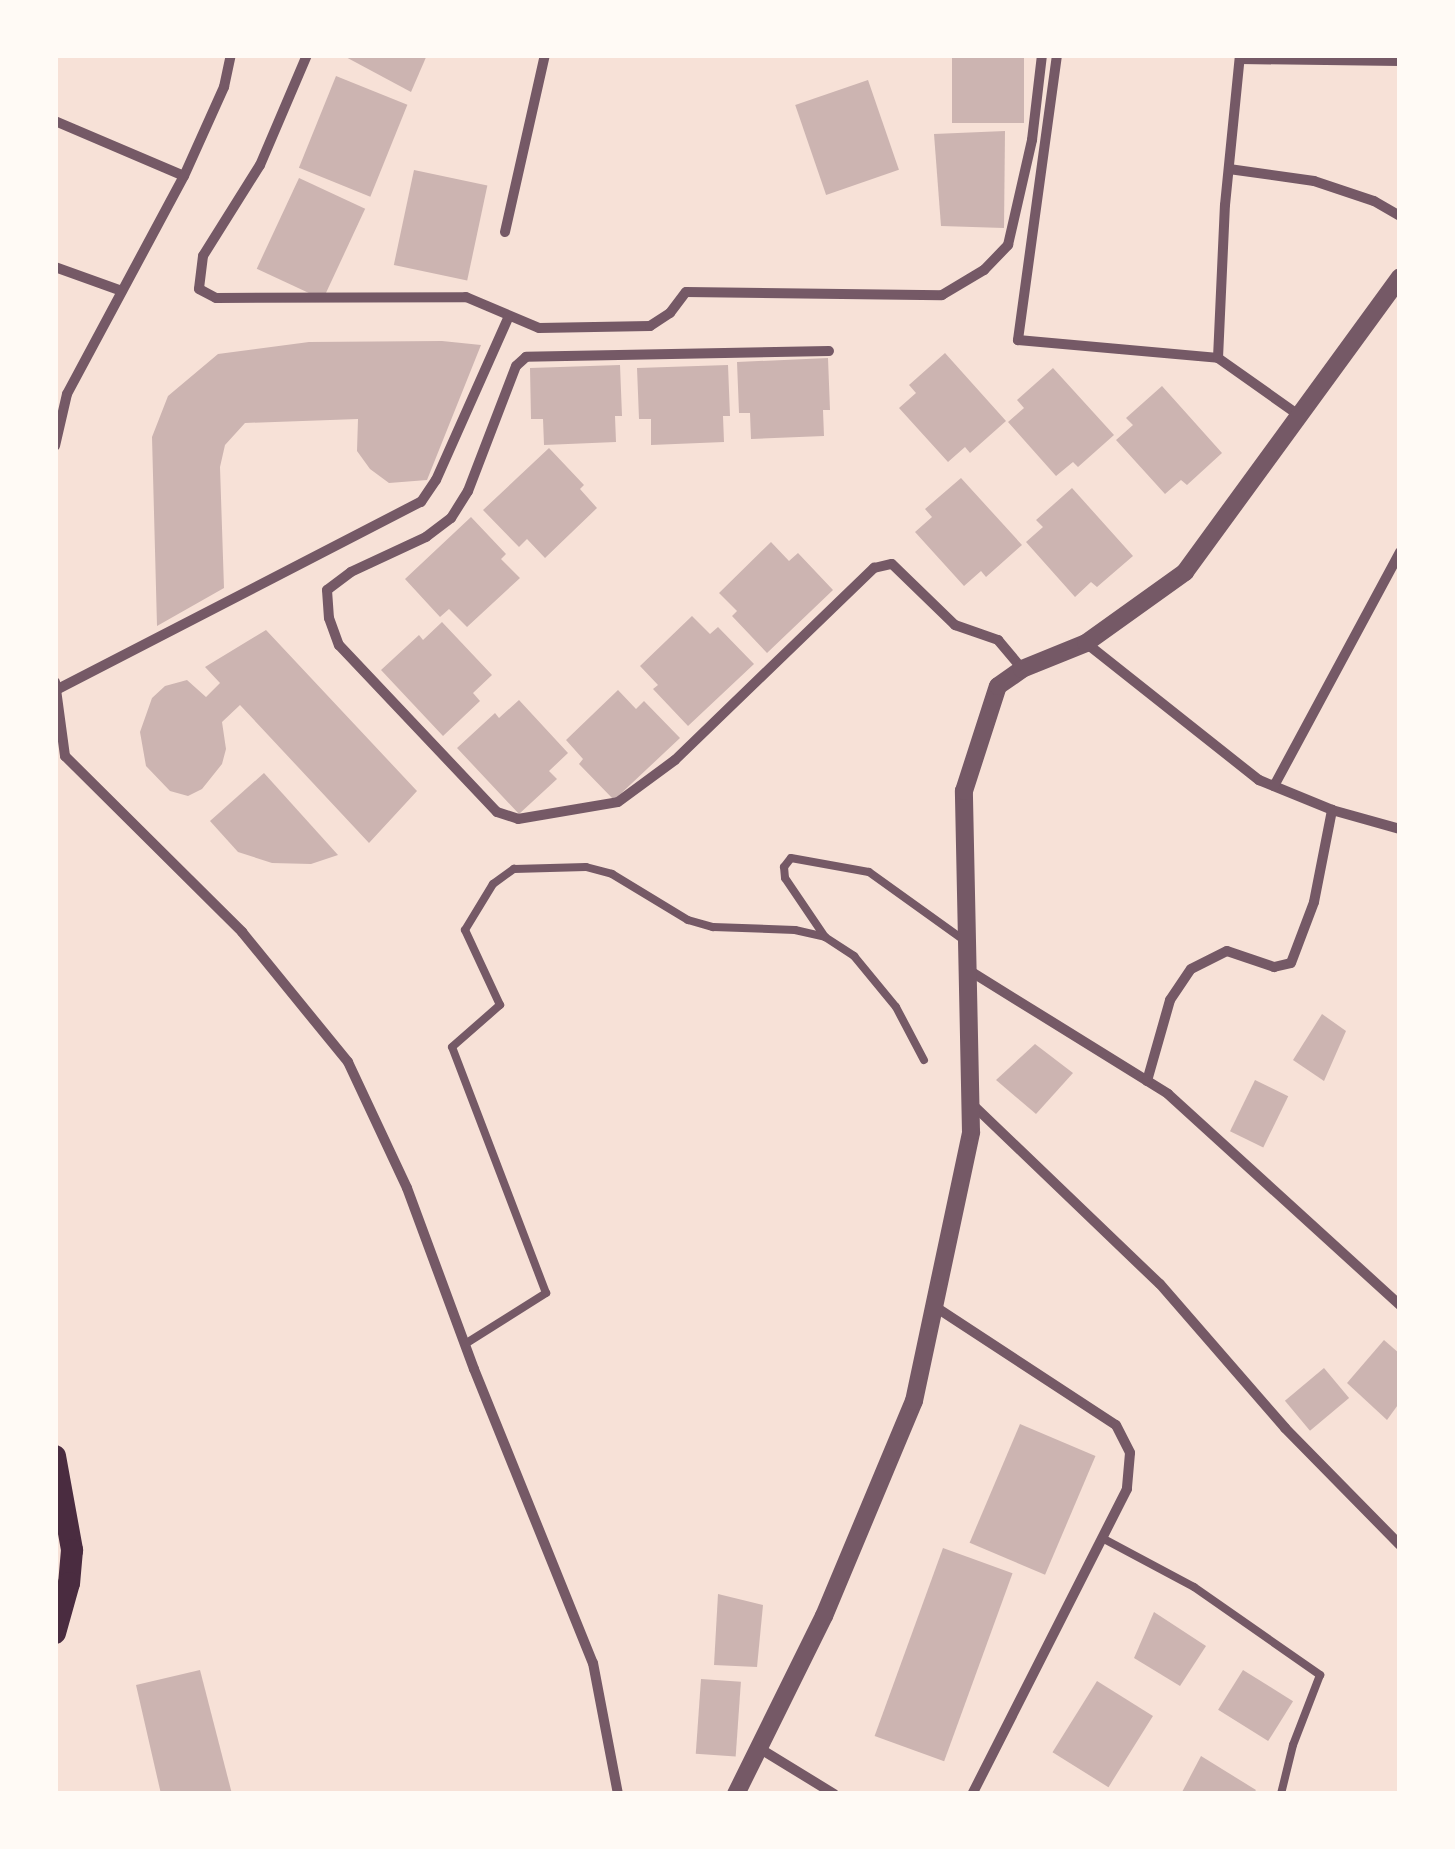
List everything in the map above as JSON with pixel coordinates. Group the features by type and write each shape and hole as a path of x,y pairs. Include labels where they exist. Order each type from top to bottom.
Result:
{"main road":[{"path":"55,1456 72,1550 69,1583 55,1633"}],"street":[{"path":"56,437 66,394 184,176 224,87 232,55"},
{"path":"307,55 260,164 204,256 199,289 216,298 466,297 539,328 650,326 670,313 686,292 942,294 984,270 1008,245 1032,140 1042,55"},
{"path":"505,232 544,55"},
{"path":"1057,55 1018,340 1218,358 1301,417"},
{"path":"1218,358 1240,57 1400,61"},
{"path":"55,121 184,176"},
{"path":"1229,169 1314,181 1374,201 1400,216"},
{"path":"55,267 122,291"},
{"path":"736,1794 824,1616 914,1400 971,1132 964,791 998,686 1022,669 1086,642 1185,572 1400,277"},
{"path":"56,690 421,502 436,480 508,318"},
{"path":"829,351 526,357 516,366 468,490 451,518 426,537 351,572 327,590 329,618 340,645 497,812 518,819 618,802 676,760 874,568 892,564 954,624 998,640 1022,669"},
{"path":"1274,786 1400,552"},
{"path":"1086,642 1259,780 1332,810 1400,829"},
{"path":"55,682 60,754 242,932 348,1062 407,1188 593,1663 618,1794"},
{"path":"1147,1081 1170,1000 1190,970 1227,951 1274,967 1290,963 1314,902 1332,810"},
{"path":"970,971 1168,1094 1400,1305"},
{"path":"971,1104 1160,1284 1285,1428 1400,1545"},
{"path":"934,1306 1116,1425 1130,1453 1131,1471 1104,1539 972,1794"},
{"path":"759,1748 834,1794"}],"lane":[{"path":"825,937 785,878 784,867 791,858 869,872 969,944"},
{"path":"465,1344 546,1292 452,1047 500,1006 465,930 493,884 514,870 586,867 612,874 688,920 713,927 795,930 825,937 854,956 896,1006 924,1060"},
{"path":"1104,1539 1194,1587 1320,1675 1292,1745 1281,1794"}],"building":[{"path":"342,55 427,55 411,92"},
{"path":"952,55 1024,55 1024,123 952,123"},
{"path":"336,76 407,105 370,197 299,168"},
{"path":"868,80 899,170 826,195 795,105"},
{"path":"1005,131 1004,228 941,226 934,134"},
{"path":"414,170 487,186 467,280 394,265"},
{"path":"299,178 365,209 323,299 257,269"},
{"path":"442,341 481,345 427,480 389,483 370,469 357,451 358,419 245,423 225,445 220,467 224,588 157,626 152,437 168,396 218,354 309,342"},
{"path":"945,353 1006,421 970,453 965,447 948,462 899,408 916,393 909,385"},
{"path":"828,358 830,410 823,410 824,436 751,439 750,413 739,413 737,362"},
{"path":"620,365 622,416 615,416 616,442 544,445 543,419 531,419 530,368"},
{"path":"728,365 730,416 723,416 724,442 651,445 651,419 639,419 637,368"},
{"path":"1053,368 1114,435 1078,467 1073,462 1056,476 1008,422 1024,408 1017,400"},
{"path":"1162,386 1222,453 1187,485 1181,480 1165,494 1116,440 1133,425 1126,418"},
{"path":"549,448 584,485 580,489 597,508 545,558 527,539 519,547 483,510"},
{"path":"961,478 1022,545 986,577 981,571 964,586 915,532 932,517 925,509"},
{"path":"1072,488 1133,556 1097,587 1091,582 1075,597 1026,542 1043,527 1036,520"},
{"path":"471,517 506,554 501,559 520,578 467,627 449,609 440,617 405,579"},
{"path":"771,542 789,561 798,553 833,590 767,653 732,616 737,611 719,593"},
{"path":"692,616 710,634 718,627 754,664 688,726 653,689 658,685 640,666"},
{"path":"442,622 492,675 473,693 480,701 443,736 381,670 419,635 423,640"},
{"path":"266,630 417,791 369,843 240,705 222,722 226,749 222,764 202,789 188,796 170,791 146,766 140,732 152,698 165,686 187,680 206,697 220,683 205,667"},
{"path":"618,690 636,709 644,701 680,738 614,800 579,764 583,759 566,740"},
{"path":"519,700 568,753 549,771 557,779 519,814 457,748 495,713 499,718"},
{"path":"264,773 338,855 311,864 272,863 238,852 210,821"},
{"path":"1322,1014 1346,1031 1324,1081 1293,1060"},
{"path":"1035,1044 1073,1073 1036,1114 996,1080"},
{"path":"1255,1080 1288,1096 1263,1147 1230,1131"},
{"path":"1384,1340 1400,1354 1400,1402 1387,1420 1347,1383"},
{"path":"1324,1368 1349,1398 1310,1431 1285,1401"},
{"path":"1020,1424 1095,1456 1045,1575 970,1543"},
{"path":"943,1548 1013,1573 944,1761 875,1736"},
{"path":"718,1594 763,1605 757,1667 714,1665"},
{"path":"1154,1612 1206,1646 1180,1686 1134,1658"},
{"path":"200,1670 232,1794 161,1794 136,1685"},
{"path":"1243,1670 1293,1701 1268,1741 1218,1710"},
{"path":"701,1679 741,1682 736,1757 696,1754"},
{"path":"1097,1681 1153,1716 1108,1787 1052,1752"},
{"path":"1201,1756 1256,1790 1253,1794 1181,1794"}]}
